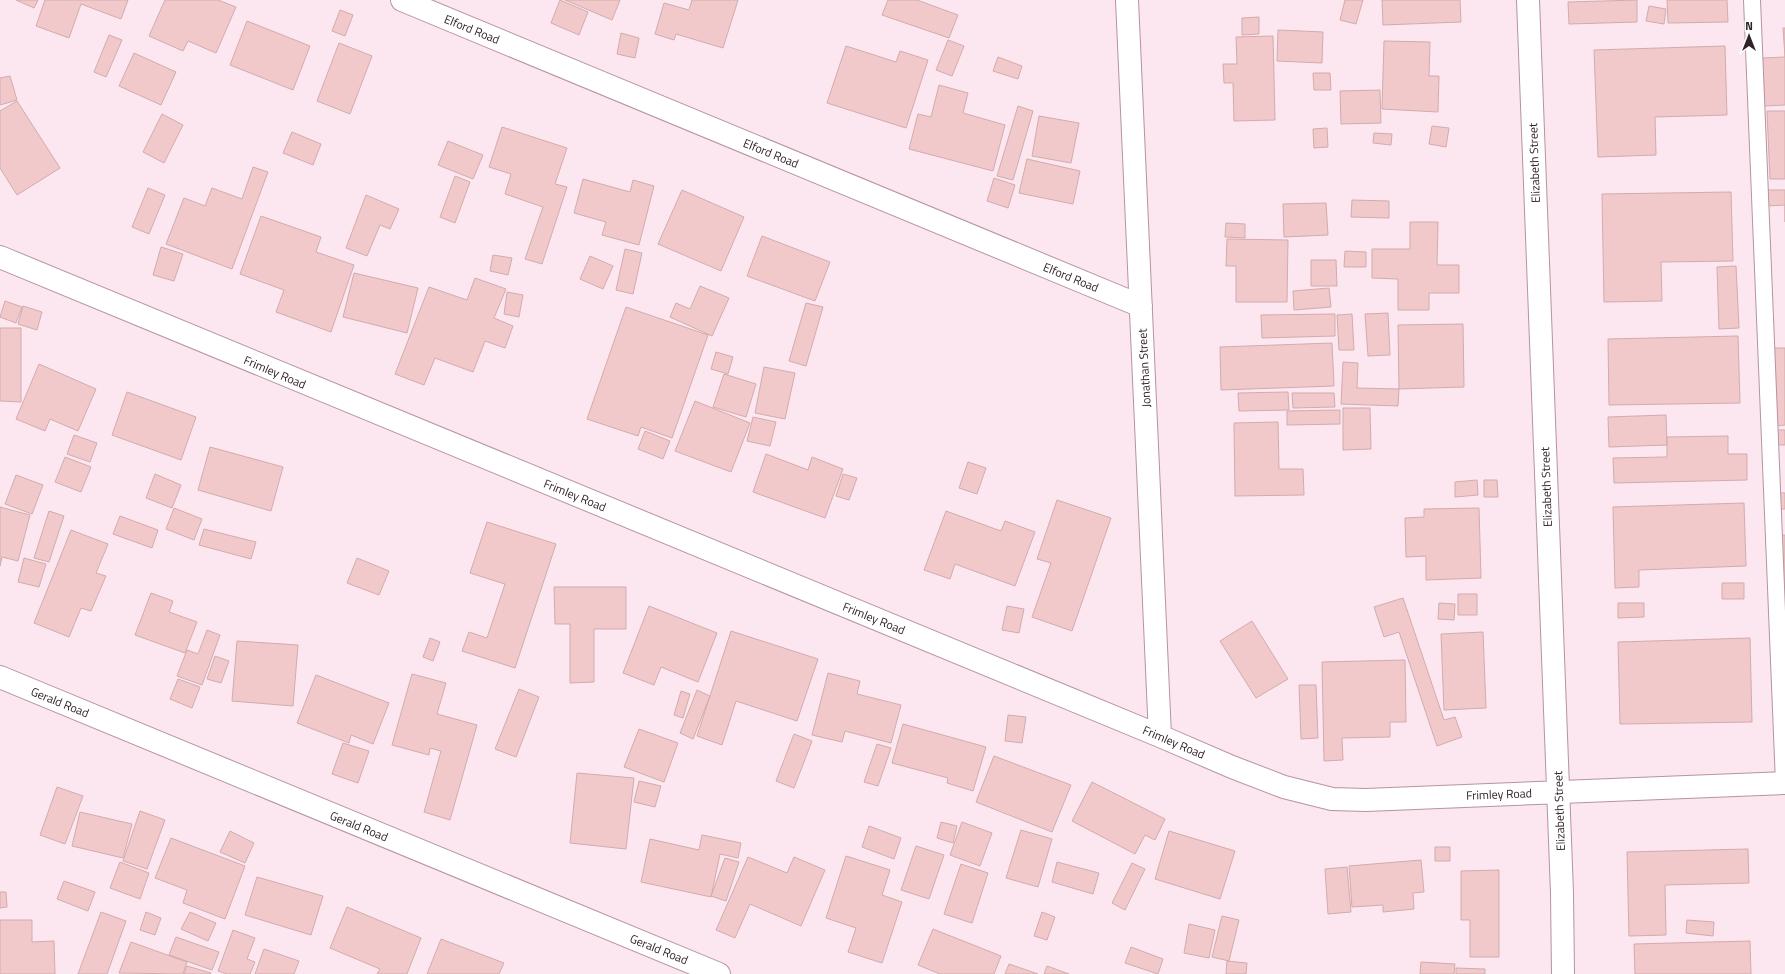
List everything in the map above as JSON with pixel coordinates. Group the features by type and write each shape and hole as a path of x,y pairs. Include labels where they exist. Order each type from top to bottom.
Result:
{"street":[{"name":"Elford Road","path":"402,0 1141,306"},
{"name":"Jonathan Street","path":"1127,0 1160,736"},
{"name":"Elizabeth Street","path":"1528,0 1558,792 1563,974"},
{"name":"Frimley Road","path":"0,257 1232,767 1284,787 1332,799 1366,800 1784,783"},
{"name":"Gerald Road","path":"0,678 719,974"}],"lane":[{"path":"1752,0 1784,783"}],"building":[{"path":"16,0 38,0 34,8"},
{"path":"45,0 128,0 121,19 81,4 69,38 36,26"},
{"path":"165,0 218,0 236,7 216,53 188,41 183,51 149,36"},
{"path":"560,0 588,12 579,35 551,23"},
{"path":"565,0 620,0 612,20"},
{"path":"692,0 738,0 723,48 676,34 674,40 655,34 664,3 689,10"},
{"path":"888,0 917,0 958,15 949,38 882,15"},
{"path":"1345,0 1363,0 1356,24 1340,20"},
{"path":"1382,0 1460,0 1461,22 1383,25"},
{"path":"1637,0 1637,22 1569,24 1568,2"},
{"path":"1667,0 1727,0 1728,22 1668,23"},
{"path":"1649,6 1666,9 1664,24 1646,21"},
{"path":"340,10 353,15 345,36 332,31"},
{"path":"1259,17 1259,34 1242,35 1242,18"},
{"path":"247,21 310,46 293,90 230,65"},
{"path":"1783,28 1785,28 1785,57"},
{"path":"1278,30 1323,32 1322,63 1277,61"},
{"path":"621,33 639,38 635,58 617,54"},
{"path":"109,35 122,40 106,77 94,72"},
{"path":"1273,36 1275,120 1234,121 1233,83 1224,83 1223,64 1237,64 1236,37"},
{"path":"948,40 964,46 952,76 936,70"},
{"path":"1384,41 1430,42 1429,76 1439,76 1438,112 1382,109"},
{"path":"339,43 372,56 350,114 317,101"},
{"path":"846,46 896,62 900,51 928,60 906,128 827,103"},
{"path":"1725,46 1727,115 1655,117 1656,155 1598,157 1594,50"},
{"path":"134,53 176,72 161,105 119,86"},
{"path":"998,57 1022,66 1018,79 993,71"},
{"path":"1785,57 1785,105 1763,106 1762,58"},
{"path":"1313,73 1330,73 1331,90 1314,90"},
{"path":"10,76 17,100 0,105 0,78"},
{"path":"939,85 968,93 963,113 1005,125 993,171 909,149 918,114 931,117"},
{"path":"1380,90 1381,123 1341,124 1340,91"},
{"path":"17,101 60,168 17,195 0,168 0,111"},
{"path":"1018,106 1033,111 1013,180 997,176"},
{"path":"1767,111 1785,111 1785,179 1770,179"},
{"path":"162,114 183,125 164,163 143,152"},
{"path":"1039,116 1079,123 1071,163 1032,156"},
{"path":"1432,126 1449,128 1446,147 1429,144"},
{"path":"502,127 567,148 555,184 567,187 542,264 525,259 543,207 505,194 511,174 489,167"},
{"path":"1327,128 1328,147 1314,148 1313,129"},
{"path":"292,132 321,144 313,165 283,153"},
{"path":"1374,133 1392,134 1391,145 1373,143"},
{"path":"448,141 483,155 473,179 438,165"},
{"path":"1027,159 1080,171 1073,204 1019,193"},
{"path":"253,167 268,172 232,269 166,244 184,198 205,206 212,188 242,199"},
{"path":"455,176 470,182 455,223 440,217"},
{"path":"994,178 1015,185 1008,208 987,201"},
{"path":"583,179 630,192 633,180 654,186 639,245 602,235 606,222 574,213"},
{"path":"148,188 165,195 149,234 132,227"},
{"path":"682,190 744,217 721,271 658,244"},
{"path":"1767,190 1785,190 1785,205 1767,206"},
{"path":"1731,192 1733,261 1661,262 1662,301 1604,302 1602,194"},
{"path":"366,195 399,209 390,229 380,225 367,256 346,248"},
{"path":"1352,200 1389,201 1389,218 1351,217"},
{"path":"1326,203 1328,235 1284,237 1283,204"},
{"path":"261,216 321,237 316,252 354,265 331,332 276,312 284,290 240,274"},
{"path":"1410,222 1438,222 1437,265 1459,265 1459,293 1429,293 1429,310 1398,310 1398,279 1372,278 1372,249 1410,249"},
{"path":"1226,223 1245,224 1245,238 1225,237"},
{"path":"762,236 830,262 815,301 747,276"},
{"path":"1227,239 1288,240 1287,302 1236,302 1236,266 1226,266"},
{"path":"161,247 183,254 174,281 153,275"},
{"path":"625,249 642,253 633,294 616,290"},
{"path":"1345,251 1366,252 1366,267 1344,267"},
{"path":"493,255 512,258 508,275 490,271"},
{"path":"590,256 613,266 603,289 580,279"},
{"path":"1311,260 1336,260 1337,286 1311,286"},
{"path":"1736,266 1739,328 1719,329 1717,267"},
{"path":"354,273 418,288 407,333 343,317"},
{"path":"475,278 506,289 494,318 513,326 505,348 485,341 473,372 435,358 424,385 395,374 429,287 467,300"},
{"path":"700,286 729,298 712,336 670,317 676,303 690,309"},
{"path":"1329,288 1331,307 1294,310 1293,291"},
{"path":"507,292 523,295 519,317 504,314"},
{"path":"5,301 22,307 16,323 0,317"},
{"path":"806,303 823,307 806,366 789,361"},
{"path":"23,306 42,312 37,330 18,324"},
{"path":"626,307 708,335 672,438 641,427 638,436 587,419"},
{"path":"1388,313 1390,355 1368,356 1365,314"},
{"path":"1335,314 1335,336 1262,338 1261,315"},
{"path":"1352,314 1354,350 1339,350 1337,315"},
{"path":"1463,324 1464,387 1399,389 1398,325"},
{"path":"0,328 21,328 21,402 0,401"},
{"path":"1738,336 1740,403 1609,405 1608,339"},
{"path":"1332,343 1334,386 1221,390 1220,347"},
{"path":"1772,348 1785,348 1785,425 1774,426"},
{"path":"716,352 733,357 728,374 711,369"},
{"path":"1343,362 1358,363 1357,388 1399,389 1398,406 1341,404"},
{"path":"39,364 96,389 78,431 50,419 45,431 16,419"},
{"path":"764,367 795,373 785,419 755,413"},
{"path":"724,374 756,384 746,417 713,407"},
{"path":"127,392 196,417 181,460 112,435"},
{"path":"1288,392 1289,410 1239,411 1238,393"},
{"path":"1292,393 1334,393 1335,407 1293,408"},
{"path":"695,401 750,423 731,472 675,451"},
{"path":"1343,408 1370,408 1371,449 1343,450"},
{"path":"1340,410 1340,424 1287,425 1287,411"},
{"path":"1666,415 1667,445 1609,447 1608,417"},
{"path":"753,417 776,422 770,446 747,441"},
{"path":"1278,422 1279,469 1303,469 1304,495 1235,496 1234,423"},
{"path":"1777,430 1785,430 1785,445 1777,445"},
{"path":"645,431 670,441 663,459 638,449"},
{"path":"74,435 97,443 90,462 67,454"},
{"path":"1728,436 1728,454 1747,454 1747,480 1614,483 1613,458 1667,457 1667,437"},
{"path":"210,447 283,467 271,511 198,490"},
{"path":"766,454 808,470 812,457 843,469 825,518 753,492"},
{"path":"65,457 91,467 81,492 55,482"},
{"path":"968,462 986,468 977,494 959,488"},
{"path":"155,474 181,485 172,508 146,498"},
{"path":"843,474 857,478 849,500 836,496"},
{"path":"16,475 43,485 32,514 5,504"},
{"path":"1477,480 1478,495 1455,497 1455,482"},
{"path":"1484,480 1497,480 1498,497 1484,497"},
{"path":"1775,493 1785,493 1785,509 1776,509"},
{"path":"1057,500 1111,518 1072,631 1032,617 1051,563 1037,559"},
{"path":"1744,503 1746,566 1639,570 1639,587 1615,588 1613,507"},
{"path":"0,507 30,515 18,561 2,557 0,566"},
{"path":"174,508 202,519 194,540 166,529"},
{"path":"1479,508 1481,578 1426,580 1426,556 1406,557 1405,518 1424,517 1424,509"},
{"path":"49,511 64,516 49,562 34,558"},
{"path":"946,511 1001,531 1005,521 1035,532 1015,586 955,564 950,579 924,570"},
{"path":"120,516 158,530 152,548 113,534"},
{"path":"487,522 556,544 515,668 462,651 469,632 487,638 505,584 470,573"},
{"path":"204,529 256,542 251,559 199,545"},
{"path":"71,530 108,544 96,573 106,576 91,611 81,608 69,637 34,623"},
{"path":"1785,535 1785,591 1779,592 1776,536"},
{"path":"24,558 46,564 39,587 18,582"},
{"path":"357,558 389,571 379,595 347,583"},
{"path":"1722,583 1744,583 1744,599 1722,599"},
{"path":"554,587 626,587 626,629 594,629 594,682 570,683 570,624 555,624"},
{"path":"151,593 173,601 169,612 197,622 185,653 135,635"},
{"path":"1458,594 1477,594 1477,615 1458,615"},
{"path":"1403,598 1444,720 1455,717 1462,737 1437,746 1399,632 1384,637 1374,607"},
{"path":"1439,603 1455,604 1454,620 1438,619"},
{"path":"1618,603 1644,603 1644,617 1618,618"},
{"path":"649,606 717,633 698,682 661,667 654,685 623,673"},
{"path":"1007,606 1024,609 1019,633 1002,630"},
{"path":"1252,621 1288,679 1256,698 1220,641"},
{"path":"207,630 220,635 202,685 177,676 187,650 198,654"},
{"path":"731,631 818,659 797,721 736,701 722,745 697,736"},
{"path":"1483,632 1486,708 1444,710 1441,634"},
{"path":"430,638 440,642 433,661 423,657"},
{"path":"1750,638 1752,722 1620,724 1618,642"},
{"path":"237,641 298,645 293,706 232,701"},
{"path":"215,656 229,661 221,683 207,679"},
{"path":"1405,660 1406,722 1390,722 1390,737 1342,738 1343,760 1324,761 1322,662"},
{"path":"828,673 860,681 857,694 901,705 891,743 845,731 842,742 812,735"},
{"path":"412,674 446,683 437,714 477,725 450,820 424,812 441,751 430,748 429,755 392,745"},
{"path":"316,675 389,703 373,744 351,735 349,743 297,723"},
{"path":"178,679 200,687 192,708 170,699"},
{"path":"1299,685 1316,685 1318,738 1301,739"},
{"path":"519,689 539,697 516,757 495,749"},
{"path":"697,690 710,696 693,739 680,733"},
{"path":"681,691 690,694 683,718 674,715"},
{"path":"1008,715 1026,717 1022,743 1005,741"},
{"path":"903,724 986,747 973,791 947,783 948,778 892,763"},
{"path":"639,729 678,743 664,782 624,767"},
{"path":"794,734 812,741 794,788 776,781"},
{"path":"343,743 369,751 358,783 332,774"},
{"path":"877,744 891,748 878,786 864,782"},
{"path":"994,756 1071,785 1052,832 976,802"},
{"path":"577,773 634,778 626,849 570,843"},
{"path":"639,781 661,786 655,807 634,802"},
{"path":"1092,782 1165,819 1155,840 1145,835 1135,854 1072,821"},
{"path":"57,787 83,796 65,844 40,835"},
{"path":"140,811 165,820 147,869 123,861"},
{"path":"80,812 132,824 123,858 72,846"},
{"path":"941,822 957,826 953,843 937,838"},
{"path":"962,822 992,833 980,866 950,855"},
{"path":"869,826 901,838 894,859 862,847"},
{"path":"1021,830 1052,839 1038,887 1006,878"},
{"path":"230,831 254,843 245,863 220,852"},
{"path":"1169,831 1235,851 1220,899 1155,879"},
{"path":"702,835 741,843 738,858 720,854 711,897 641,882 650,839 699,850"},
{"path":"171,838 245,866 225,919 183,903 187,890 155,878"},
{"path":"916,846 944,855 929,899 901,890"},
{"path":"1435,847 1450,847 1450,861 1435,861"},
{"path":"1748,849 1749,883 1665,885 1666,935 1629,936 1627,852"},
{"path":"846,856 890,870 882,895 902,902 882,963 848,952 856,928 826,918"},
{"path":"748,857 787,873 794,857 825,870 801,926 750,904 735,938 716,930"},
{"path":"725,858 739,862 726,901 711,896"},
{"path":"1421,860 1424,892 1413,893 1414,909 1383,912 1383,905 1352,907 1349,866"},
{"path":"120,862 149,873 140,899 110,888"},
{"path":"1057,862 1099,873 1093,894 1052,882"},
{"path":"1132,863 1145,869 1125,910 1112,903"},
{"path":"961,864 988,873 972,923 944,914"},
{"path":"1347,867 1351,912 1328,914 1325,869"},
{"path":"1499,870 1499,957 1470,957 1470,920 1461,920 1461,871"},
{"path":"257,877 323,896 311,935 245,915"},
{"path":"64,881 95,892 88,911 57,899"},
{"path":"0,892 6,892 7,907 0,908"},
{"path":"347,907 421,938 407,974 377,974 380,969 330,948"},
{"path":"101,912 126,921 107,974 78,974"},
{"path":"146,912 161,918 155,935 140,930"},
{"path":"190,912 216,923 208,941 181,929"},
{"path":"1042,912 1055,917 1047,940 1034,936"},
{"path":"1222,916 1239,920 1229,961 1212,957"},
{"path":"0,920 32,920 32,942 54,941 55,974 0,974"},
{"path":"1687,920 1714,922 1713,936 1686,933"},
{"path":"1189,924 1215,930 1209,958 1184,953"},
{"path":"933,929 1001,956 994,974 940,974 918,965"},
{"path":"233,930 255,938 247,959 255,962 250,974 227,974 218,971"},
{"path":"176,937 219,952 212,970 169,955"},
{"path":"441,939 504,963 499,974 427,974"},
{"path":"1750,941 1751,974 1635,974 1634,944"},
{"path":"131,942 187,962 183,974 119,973"},
{"path":"1131,947 1163,959 1158,974 1125,963"},
{"path":"264,949 299,961 294,974 255,974"},
{"path":"1227,961 1247,963 1246,974 1226,974"},
{"path":"1421,962 1455,964 1454,974 1420,974"},
{"path":"1009,964 1038,974 1005,974"},
{"path":"187,966 211,973 184,974"},
{"path":"1047,966 1069,974 1044,974"},
{"path":"1456,968 1485,969 1485,974 1456,974"}]}
